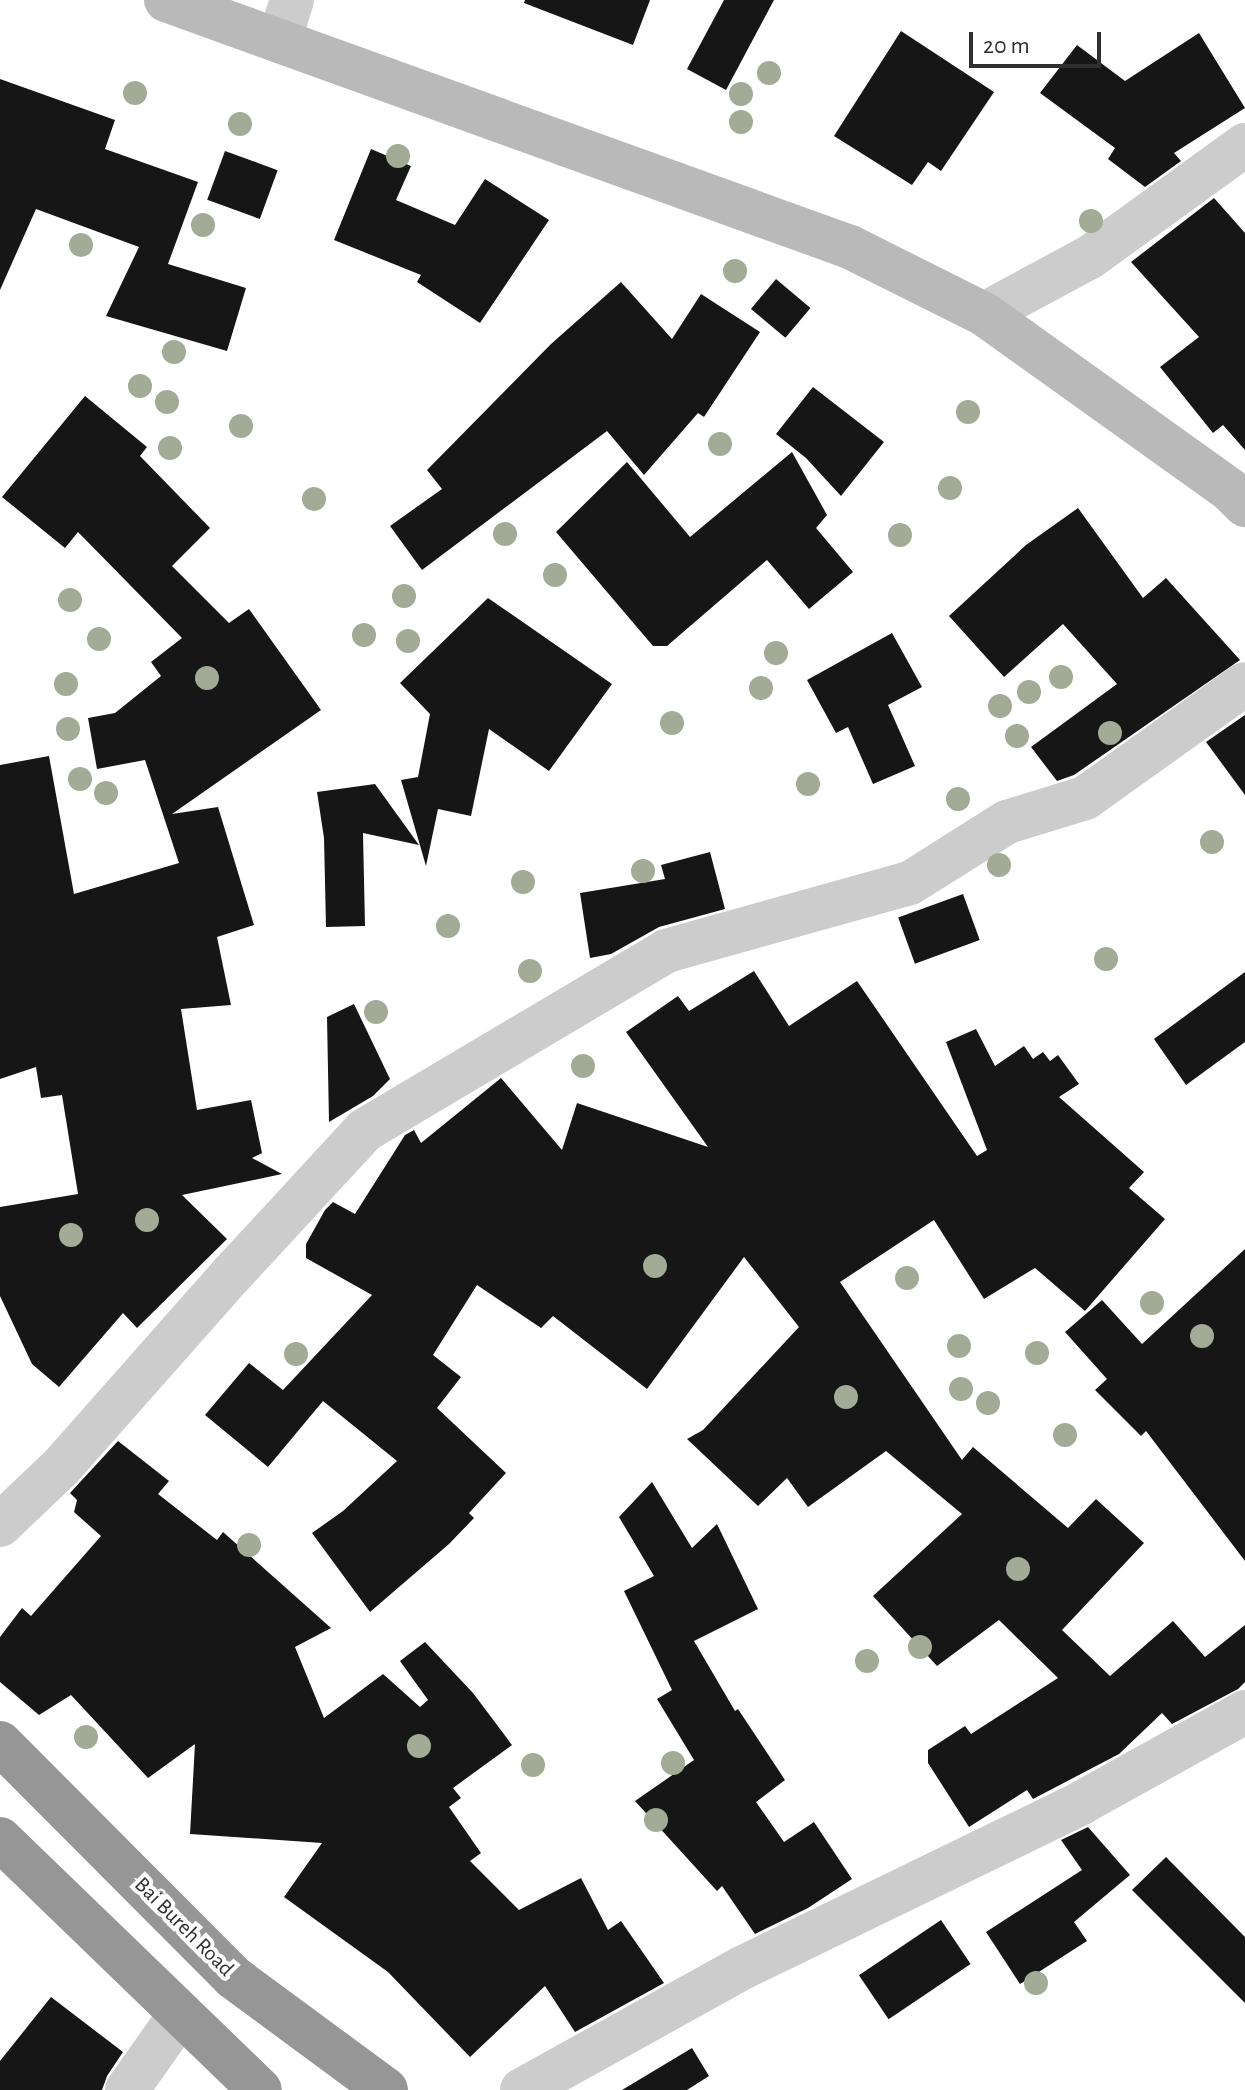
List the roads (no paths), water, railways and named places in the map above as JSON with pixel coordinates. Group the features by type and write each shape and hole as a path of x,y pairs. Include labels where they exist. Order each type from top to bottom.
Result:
{"highway":[{"name":"Bai Bureh Road","path":"0,1743 233,1977 386,2090"},
{"path":"0,1839 179,2016 260,2090"}],"street":[{"path":"166,0 850,247 984,314 1231,491 1245,505"},
{"path":"279,41 292,0"},
{"path":"984,314 1090,257 1245,145"},
{"path":"0,1525 61,1467 365,1130 666,951 910,883 1007,822 1085,798 1245,684"},
{"path":"522,2090 744,1967 1081,1803 1245,1712"},
{"path":"127,2090 179,2016"}]}
